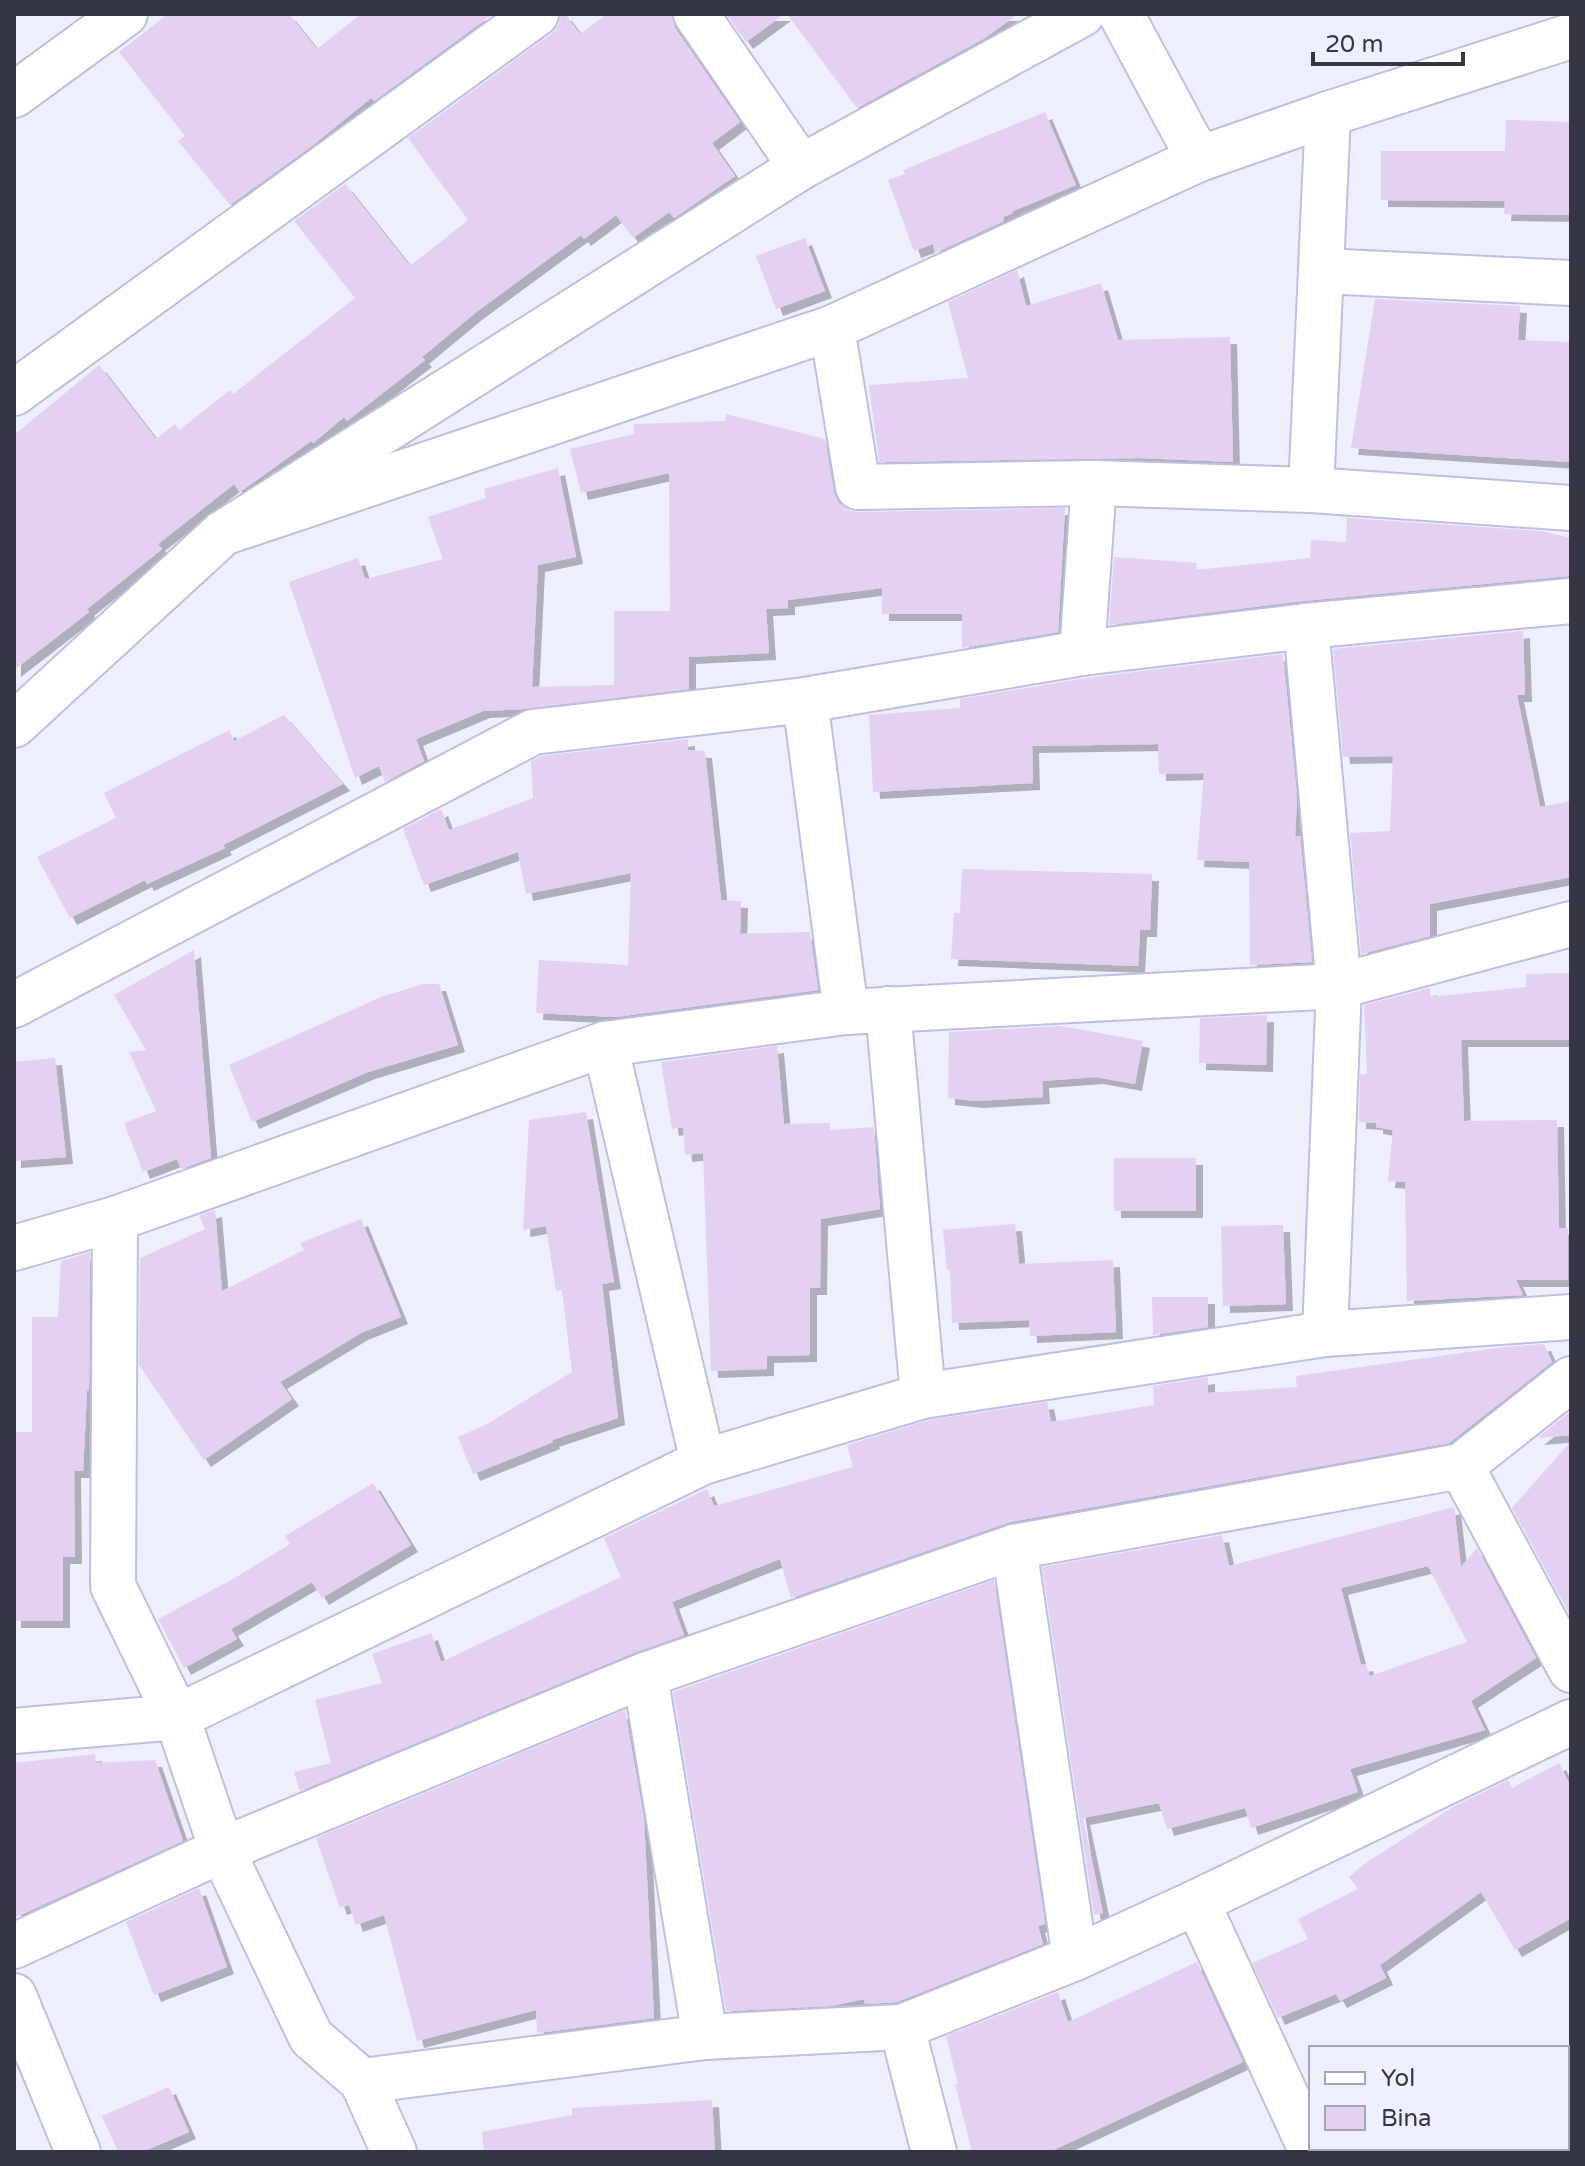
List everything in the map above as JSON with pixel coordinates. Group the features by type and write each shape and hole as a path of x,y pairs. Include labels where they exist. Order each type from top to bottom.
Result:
{"street":[{"path":"14,95 125,14"},
{"path":"14,393 536,14"},
{"path":"696,14 801,167"},
{"path":"14,725 223,533 801,167 1082,14"},
{"path":"1121,14 1199,159"},
{"path":"223,533 832,328 1199,159 1571,36"},
{"path":"1311,490 1328,114"},
{"path":"1322,271 1571,283"},
{"path":"832,328 858,487 1094,483 1311,490 1571,508"},
{"path":"1082,653 1094,483"},
{"path":"14,1005 533,732 805,700 1082,653 1306,626 1571,601"},
{"path":"1306,626 1339,986 1325,1334"},
{"path":"805,700 867,1011 923,1396"},
{"path":"14,1248 115,1219 605,1044 867,1011 1339,986 1571,924"},
{"path":"605,1044 703,1462"},
{"path":"115,1219 113,1586 177,1717 222,1850 311,2037 362,2081 394,2152"},
{"path":"14,1731 177,1717 703,1462 923,1396 1325,1334 1571,1317"},
{"path":"14,1946 222,1850 645,1675 1014,1547 1461,1466 1571,1379"},
{"path":"1461,1466 1571,1670"},
{"path":"1014,1547 1075,1958"},
{"path":"645,1675 705,2037"},
{"path":"362,2081 705,2037 902,2027 1075,1958 1571,1722"},
{"path":"1197,1902 1309,2145"},
{"path":"14,1996 78,2152"},
{"path":"902,2027 934,2152"}],"building":[{"path":"168,14 289,14 317,49 361,14 493,14 374,101 371,98 230,205 178,141 185,136 119,52"},
{"path":"561,14 565,14 580,34 607,14 671,14 675,28 740,122 712,143 735,176 674,218 669,212 633,238 616,215 584,239 581,235 475,313 422,357 425,360 347,421 344,417 313,443 311,441 240,492 234,484 158,544 162,549 87,609 89,612 14,670 14,435 99,365 156,439 175,424 179,430 230,390 233,394 355,298 294,221 345,184 410,266 468,220 408,138 551,34"},
{"path":"726,14 784,14 746,42"},
{"path":"787,14 1018,14 985,38 857,108"},
{"path":"1045,112 1076,185 1013,211 1003,217 1004,221 935,253 933,244 914,251 888,180 905,174 903,170"},
{"path":"1506,120 1571,122 1571,215 1504,214 1505,201 1381,200 1381,151 1505,151"},
{"path":"805,238 825,291 776,309 756,256"},
{"path":"1017,270 1026,306 1101,283 1118,340 1230,337 1233,462 1140,458 879,462 869,385 968,378 948,302"},
{"path":"1375,299 1520,306 1518,340 1571,342 1571,462 1351,448"},
{"path":"726,414 825,439 834,492 838,502 848,510 1065,508 1058,632 962,648 962,614 882,614 882,588 788,600 788,608 766,609 769,653 689,657 689,689 483,711 416,739 424,761 385,782 379,766 355,778 289,582 358,558 365,579 443,559 428,517 486,498 484,489 558,468 576,557 538,565 532,687 614,685 614,611 670,611 669,473 581,493 570,449 634,434 634,424 725,421"},
{"path":"1347,518 1541,531 1571,538 1571,566 1568,576 1303,601 1109,625 1114,557 1197,563 1196,570 1310,558 1311,540 1346,542"},
{"path":"1523,631 1525,695 1517,695 1540,807 1571,801 1571,877 1430,904 1430,936 1361,954 1350,833 1390,831 1393,756 1343,757 1333,649"},
{"path":"1283,654 1297,797 1295,837 1300,836 1312,962 1250,965 1249,862 1197,860 1204,773 1159,774 1158,744 1032,746 1033,783 873,792 869,715 960,708 960,699 1086,678"},
{"path":"284,715 343,784 223,845 225,848 147,884 145,880 70,918 37,857 116,818 104,793 229,730 234,741"},
{"path":"688,739 688,750 705,751 721,900 741,901 740,934 810,932 818,990 615,1017 536,1013 539,960 628,965 631,873 526,894 518,852 424,885 403,829 441,809 449,830 533,798 531,761 541,756"},
{"path":"962,869 1152,874 1150,930 1140,930 1138,966 951,959 954,913 960,913"},
{"path":"194,950 211,1158 181,1169 177,1159 143,1172 124,1123 156,1111 129,1052 146,1050 114,995"},
{"path":"1571,973 1571,1040 1461,1040 1464,1121 1557,1120 1559,1228 1568,1228 1568,1280 1516,1280 1523,1295 1407,1301 1405,1182 1388,1181 1393,1130 1376,1127 1376,1123 1359,1122 1360,1074 1367,1074 1364,1005 1430,988 1430,997 1526,987 1526,974"},
{"path":"423,984 439,984 458,1045 368,1072 252,1122 229,1065 381,997"},
{"path":"1267,1015 1266,1065 1199,1063 1200,1018"},
{"path":"1061,1026 1143,1041 1135,1084 1096,1077 1042,1081 1043,1097 976,1101 948,1098 949,1032"},
{"path":"777,1046 784,1124 830,1123 830,1130 874,1127 880,1209 821,1219 820,1288 810,1288 810,1355 767,1356 767,1369 711,1371 703,1153 685,1155 683,1127 672,1129 661,1062"},
{"path":"55,1058 66,1157 14,1161 14,1062"},
{"path":"586,1112 614,1282 602,1284 618,1418 552,1440 473,1474 458,1437 487,1424 572,1372 562,1290 556,1291 546,1226 523,1230 529,1120"},
{"path":"1114,1158 1196,1158 1196,1211 1114,1211"},
{"path":"215,1210 222,1291 304,1250 300,1243 361,1219 401,1317 361,1333 280,1382 292,1399 204,1460 139,1365 140,1258 205,1229 199,1215"},
{"path":"1015,1224 1019,1264 1113,1260 1116,1332 1030,1336 1029,1320 952,1323 950,1270 947,1270 943,1230"},
{"path":"1283,1225 1286,1304 1223,1306 1221,1226"},
{"path":"90,1252 89,1391 83,1471 74,1471 75,1557 63,1557 63,1621 14,1621 14,1432 32,1432 32,1317 58,1317 61,1261"},
{"path":"1152,1297 1208,1297 1208,1327 1153,1335"},
{"path":"1544,1344 1552,1362 1449,1443 1010,1522 791,1598 780,1559 672,1602 684,1635 300,1791 294,1772 331,1763 315,1700 382,1683 372,1654 431,1633 441,1662 621,1577 604,1538 707,1489 714,1506 853,1467 847,1445 929,1420 1047,1402 1051,1422 1154,1405 1153,1386 1208,1377 1208,1393 1297,1387 1296,1376"},
{"path":"1571,1411 1571,1435 1537,1438"},
{"path":"1571,1441 1571,1617 1512,1508"},
{"path":"373,1483 411,1545 322,1598 312,1582 231,1629 237,1639 184,1668 158,1619 290,1544 285,1536"},
{"path":"1454,1507 1461,1567 1477,1548 1536,1658 1471,1701 1485,1730 1350,1769 1358,1792 1251,1828 1245,1808 1167,1829 1159,1803 1083,1818 1103,1913 1094,1915 1042,1567 1222,1535 1229,1566","holes":["1428,1566 1467,1642 1370,1676 1366,1664 1361,1665 1341,1588"]},
{"path":"994,1580 1045,1924 1038,1926 1043,1944 897,2002 865,2004 864,1999 831,2006 726,2011 673,1692"},
{"path":"625,1710 644,1819 654,2018 537,2033 536,2010 417,2041 384,1915 356,1925 349,1905 340,1908 316,1838"},
{"path":"95,1754 96,1763 155,1760 183,1841 14,1918 14,1763"},
{"path":"1559,1763 1571,1787 1571,1918 1515,1950 1481,1892 1380,1965 1386,1978 1340,2001 1336,1994 1278,2018 1252,1963 1308,1939 1298,1919 1358,1889 1349,1877 1364,1864 1453,1807 1508,1780 1512,1788"},
{"path":"199,1888 227,1967 154,1995 126,1922"},
{"path":"1197,1962 1243,2062 1049,2152 972,2152 946,2036 1058,1992 1068,2022"},
{"path":"169,2087 189,2132 142,2152 118,2152 102,2116"},
{"path":"712,2100 715,2152 484,2152 482,2132 572,2115 572,2108"}]}
